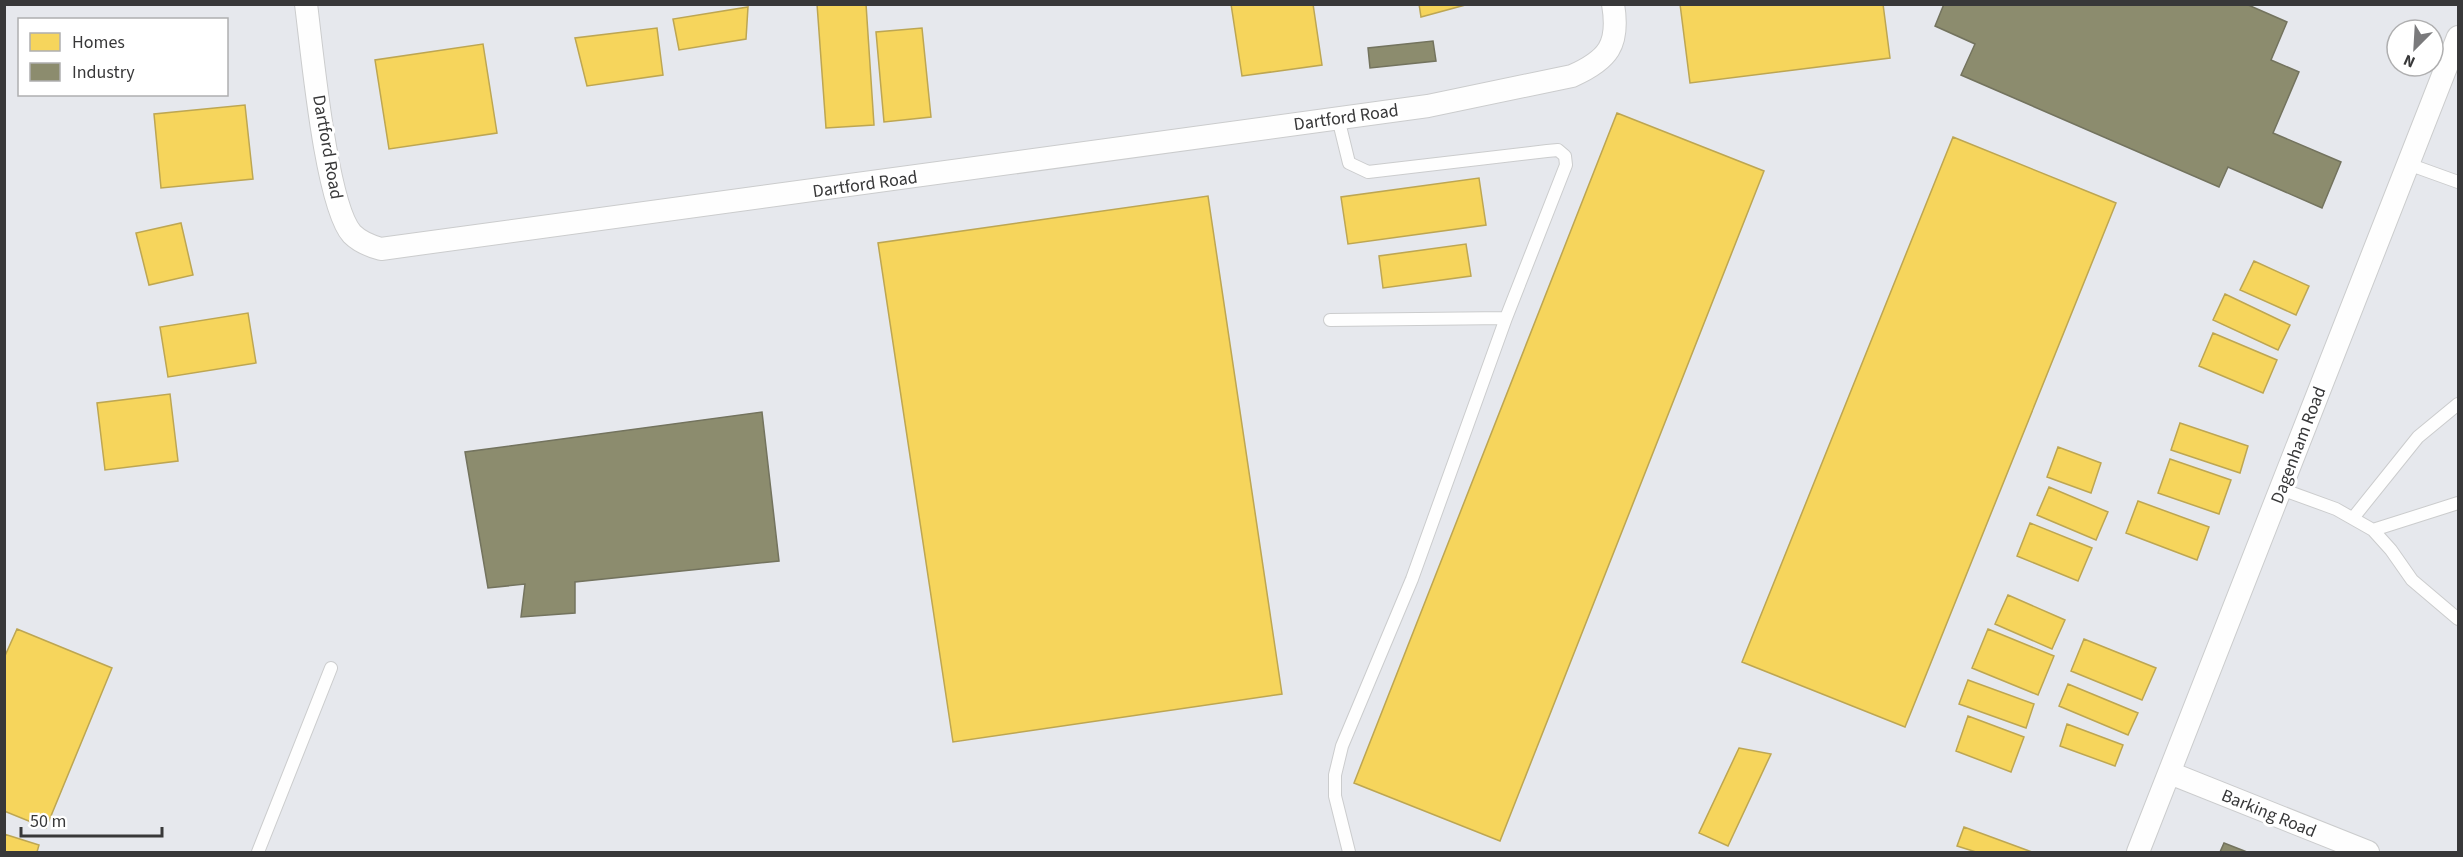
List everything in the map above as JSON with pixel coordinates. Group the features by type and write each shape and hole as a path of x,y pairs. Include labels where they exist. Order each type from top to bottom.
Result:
{"street":[{"name":"Dartford Road","path":"306,4 329,168 339,206 351,233 367,245 381,249 1428,106 1572,76 1594,67 1606,54 1613,41 1616,24 1613,4"},
{"name":"Dagenham Road","path":"2138,852 2458,37"},
{"name":"Barking Road","path":"2170,773 2368,852"}],"lane":[{"path":"1338,118 1349,163 1368,172 1558,150 1565,156 1566,165 1506,318 1412,579 1342,746 1335,774 1335,796 1349,852"},
{"path":"2408,164 2458,182"},
{"path":"1330,320 1506,318"},
{"path":"2353,518 2418,437 2458,404"},
{"path":"2281,489 2336,508 2373,530 2391,550 2412,580 2458,619"},
{"path":"2373,530 2458,503"},
{"path":"258,852 331,668"}],"shaded area":[{"path":"5,5 2458,5 2458,852 5,852"}],"building: Homes":[{"path":"817,4 866,4 874,125 826,128"},
{"path":"1231,4 1313,4 1322,65 1242,76"},
{"path":"1419,4 1469,4 1421,17"},
{"path":"1680,4 1883,4 1890,58 1690,83"},
{"path":"748,7 746,39 679,50 673,19"},
{"path":"657,28 663,75 587,86 575,38"},
{"path":"922,28 931,117 884,122 876,32"},
{"path":"483,44 497,133 389,149 375,60"},
{"path":"245,105 253,179 161,188 154,114"},
{"path":"1617,113 1764,171 1500,841 1354,783"},
{"path":"1953,137 2116,203 1905,727 1742,662"},
{"path":"1479,178 1486,225 1348,244 1341,197"},
{"path":"1208,196 1282,694 953,742 878,243"},
{"path":"181,223 193,275 149,285 136,233"},
{"path":"1466,244 1471,276 1383,288 1379,256"},
{"path":"2254,261 2309,286 2296,315 2240,290"},
{"path":"2225,294 2290,325 2278,350 2213,320"},
{"path":"248,313 256,363 168,377 160,327"},
{"path":"2213,333 2277,360 2263,393 2199,366"},
{"path":"170,394 178,461 105,470 97,403"},
{"path":"2180,423 2248,446 2240,473 2171,450"},
{"path":"2058,447 2101,463 2091,493 2047,477"},
{"path":"2170,459 2231,480 2219,514 2158,493"},
{"path":"2049,487 2108,512 2096,540 2037,515"},
{"path":"2138,501 2209,527 2197,560 2126,533"},
{"path":"2030,523 2092,548 2078,581 2017,556"},
{"path":"2008,595 2065,620 2052,649 1995,624"},
{"path":"17,629 112,668 46,828 4,811 4,658"},
{"path":"1988,629 2054,656 2038,695 1972,668"},
{"path":"2084,639 2156,668 2142,700 2071,671"},
{"path":"1968,680 2034,704 2026,728 1959,704"},
{"path":"2068,684 2138,713 2128,735 2059,706"},
{"path":"1968,716 2024,737 2011,772 1956,751"},
{"path":"2067,724 2123,745 2115,766 2060,746"},
{"path":"1739,748 1771,754 1728,846 1699,833"},
{"path":"1964,827 2032,852 1976,852 1957,846"},
{"path":"4,834 39,845 37,852 4,852"}],"building: Industry":[{"path":"1944,4 2246,4 2287,22 2271,60 2299,72 2273,133 2341,162 2322,208 2228,167 2219,187 1961,75 1975,44 1935,26"},
{"path":"1433,41 1436,61 1370,68 1368,48"},
{"path":"762,412 779,561 575,582 575,613 521,617 525,584 488,588 465,452"},
{"path":"2224,843 2247,852 2220,852"}]}
